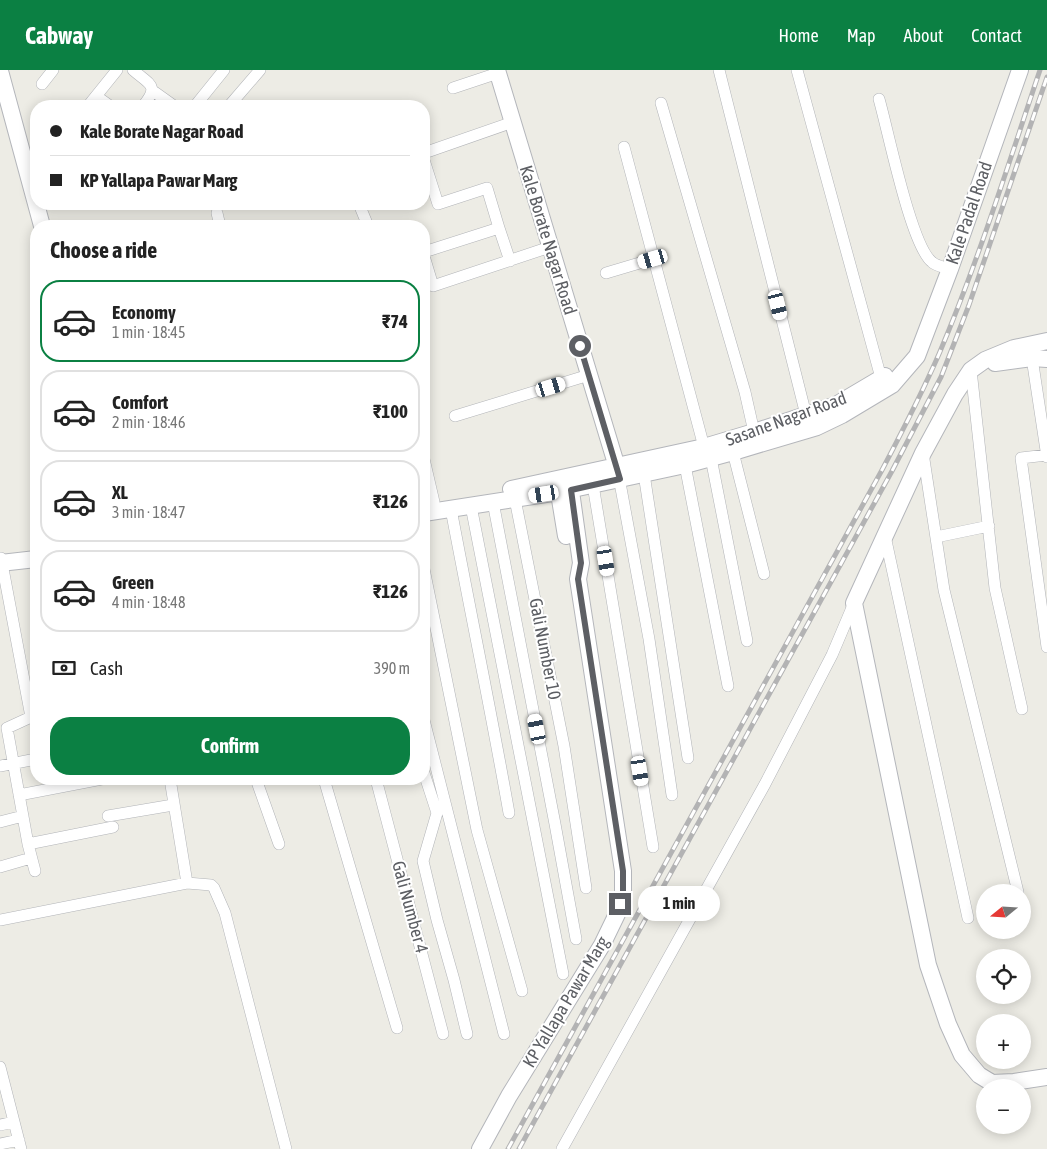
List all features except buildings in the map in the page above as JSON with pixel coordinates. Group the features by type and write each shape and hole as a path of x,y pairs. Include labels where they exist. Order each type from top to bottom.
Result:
{"street":[{"path":"42,84 53,70"},
{"path":"93,100 117,70"},
{"path":"133,70 151,86 153,91 166,100"},
{"path":"200,100 223,70"},
{"path":"234,100 260,70"},
{"path":"719,70 806,415"},
{"path":"797,70 880,378"},
{"name":"Kale Padal Road","path":"917,356 950,269 1020,70"},
{"path":"0,71 30,166"},
{"path":"453,88 498,71"},
{"name":"Kale Borate Nagar Road","path":"498,71 619,473"},
{"path":"148,100 153,91"},
{"path":"96,96 102,100"},
{"path":"880,99 912,222 923,252 932,263 950,269"},
{"path":"662,103 745,392 754,432"},
{"path":"430,151 513,122"},
{"path":"624,147 653,259 708,453 747,642"},
{"path":"430,179 438,204 487,188 510,260"},
{"path":"217,213 219,220"},
{"path":"430,252 499,228"},
{"path":"430,275 433,286 550,248"},
{"path":"606,273 653,259"},
{"path":"562,1149 765,784 832,654 923,453 955,394 976,366 985,360 1014,348 1047,341"},
{"name":"Sasane Nagar Road","path":"430,506 451,509 515,499 564,485 593,485 619,473 644,474 685,465 754,432 836,405 917,356"},
{"name":"Sasane Nagar Road","path":"430,506 564,485 708,453 733,452 817,427 842,415 892,385 917,356"},
{"path":"976,366 1040,358 1047,456 1021,458 1047,647"},
{"path":"976,366 988,526 995,588 1022,709"},
{"path":"455,416 589,375"},
{"path":"733,452 764,574"},
{"path":"923,453 944,590 1016,884"},
{"path":"685,465 728,686"},
{"path":"619,473 649,638 672,795"},
{"path":"644,474 688,758"},
{"name":"KP Yallapa Pawar Marg","path":"480,1149 509,1096 602,945 617,914 623,894 623,871 578,579 581,563 564,485"},
{"path":"593,485 653,848"},
{"name":"Gali Number 10","path":"515,499 564,746 586,888"},
{"path":"493,502 576,939"},
{"path":"471,506 563,974"},
{"path":"451,509 492,715 509,813"},
{"path":"936,537 988,526"},
{"path":"885,536 968,918"},
{"path":"1,558 30,550"},
{"path":"1,558 30,559"},
{"path":"1,558 30,712"},
{"path":"430,598 477,830 522,991"},
{"path":"854,603 928,965 948,1024 962,1055 979,1075 992,1083 1047,1077"},
{"path":"30,717 8,728 28,844 35,871"},
{"path":"430,744 504,1034"},
{"path":"0,766 30,760"},
{"path":"19,795 71,785"},
{"path":"171,785 187,883"},
{"path":"258,785 278,844"},
{"path":"326,785 398,1028"},
{"name":"Gali Number 4","path":"378,785 443,1034"},
{"path":"428,785 437,813 423,861 467,1034"},
{"path":"108,816 173,805"},
{"path":"0,822 23,816"},
{"path":"28,844 113,828"},
{"path":"0,867 31,858"},
{"path":"0,920 187,883 211,885 224,912 286,1149"},
{"path":"0,1067 20,1145 0,1144"},
{"path":"0,1125 14,1122"}],"railway":[{"path":"508,1149 882,470 912,412 939,354 967,284 1040,70"},
{"path":"519,1149 892,471 941,377 969,305 1047,77"}],"route":[{"path":"580,346 620,479 571,490 581,563 578,579 623,871 623,894 620,904"}]}
